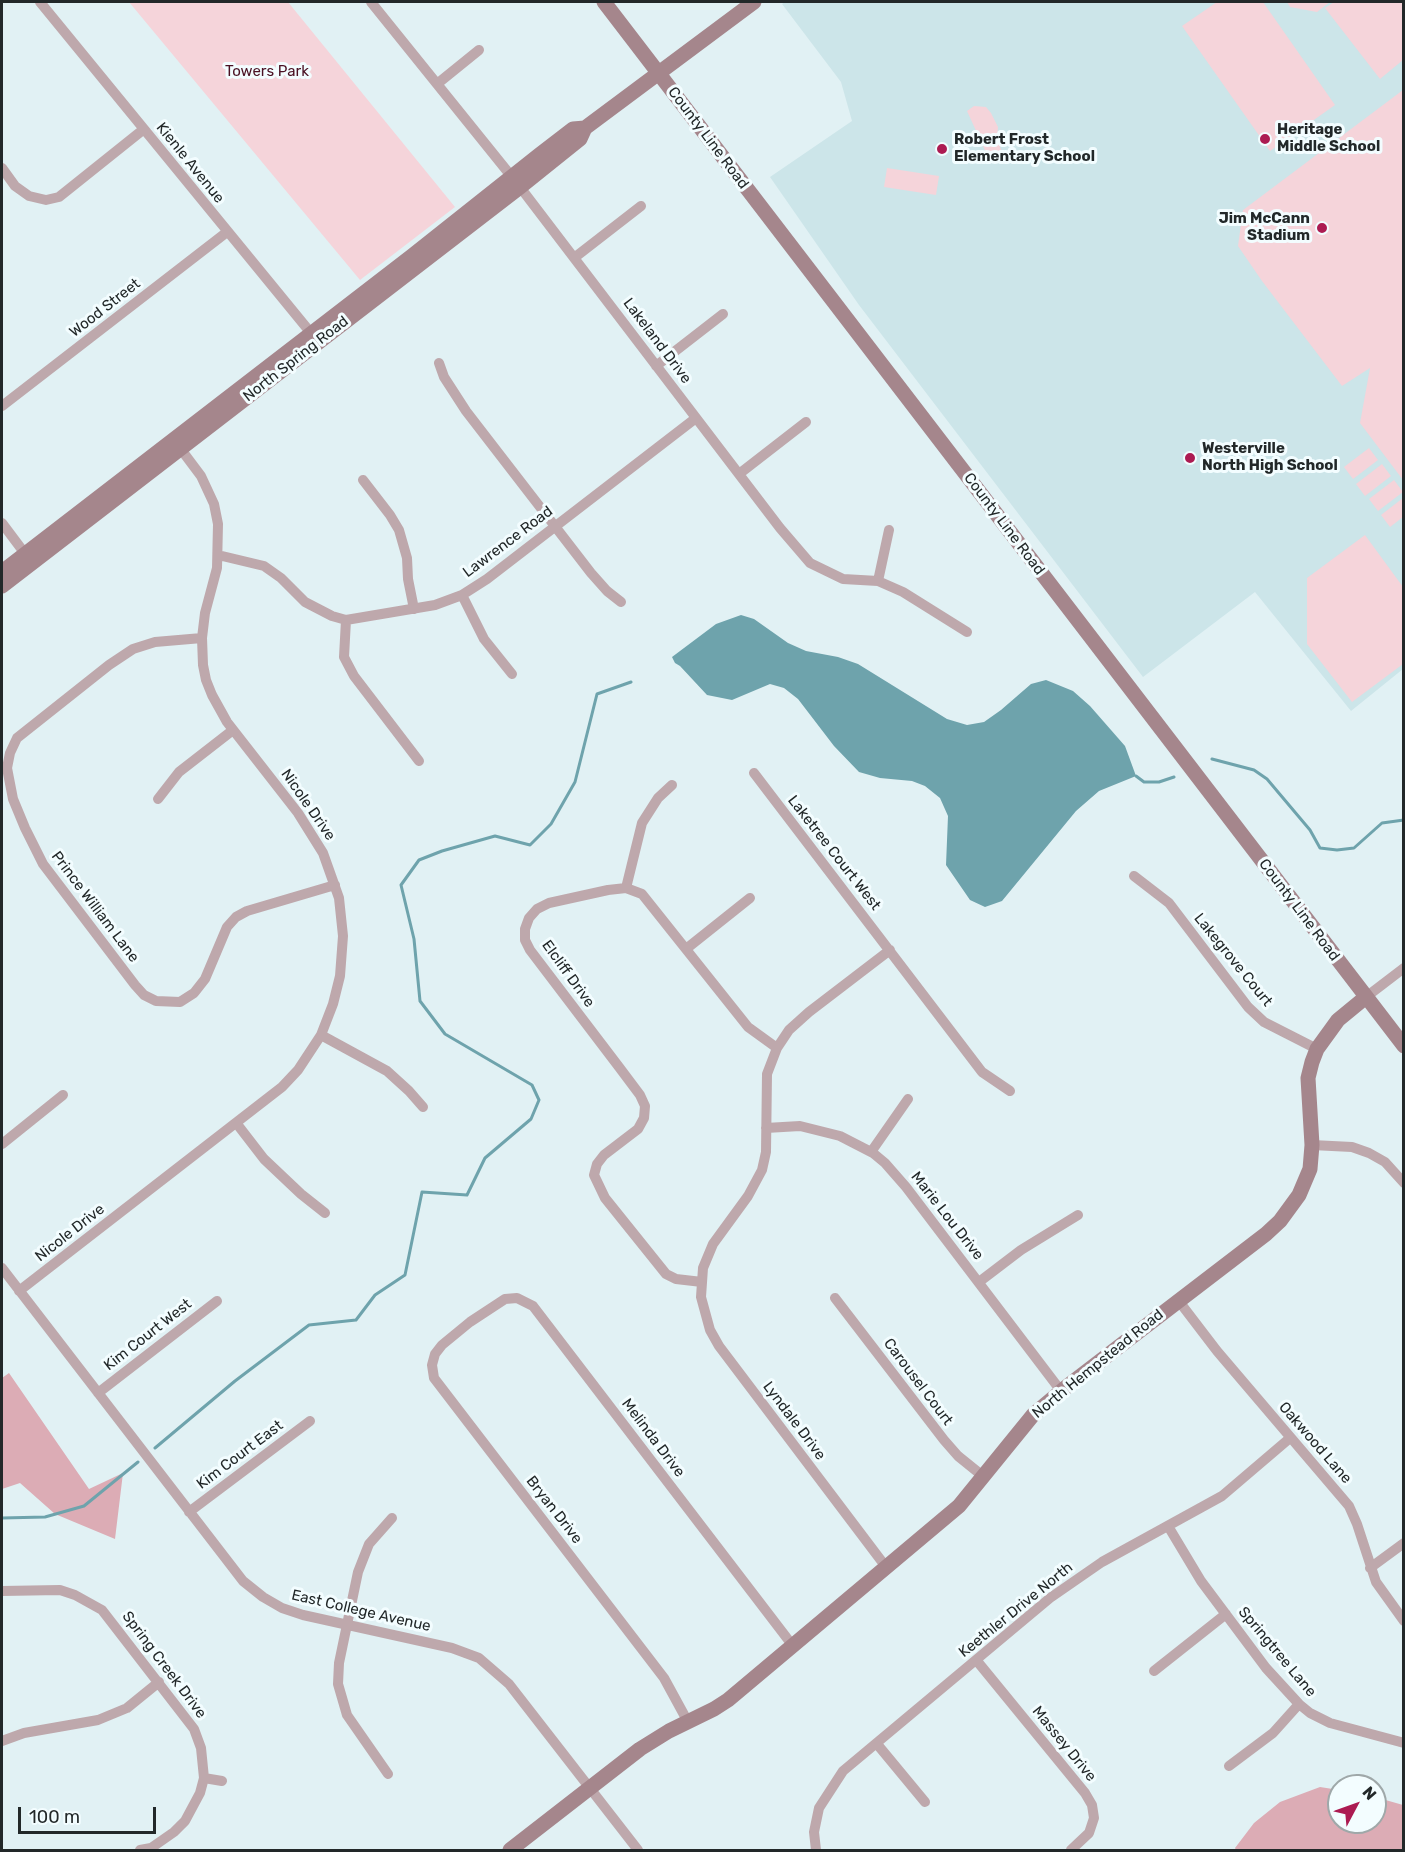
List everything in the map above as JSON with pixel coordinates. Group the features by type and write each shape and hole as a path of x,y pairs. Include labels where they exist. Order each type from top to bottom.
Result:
{"main road":[{"name":"County Line Road","path":"604,2 1404,1046"},
{"name":"North Spring Road","path":"2,572 28,558 516,182 580,139 585,128 754,2"},
{"name":"North Spring Road","path":"2,586 28,558"},
{"name":"North Hempstead Road","path":"510,1851 645,1746 728,1700 959,1506 1021,1428 1061,1391 1280,1221 1304,1188 1310,1169 1312,1145 1308,1078 1317,1048 1338,1020 1366,997"}],"street":[{"name":"Kienle Avenue","path":"40,2 314,338"},
{"name":"Lakeland Drive","path":"371,2 516,182 739,474 810,563 843,579 878,581 903,592 967,632"},
{"path":"437,84 479,50"},
{"path":"2,168 15,186 29,196 46,200 59,197 144,129"},
{"path":"574,258 641,206"},
{"name":"Wood Street","path":"2,406 227,232"},
{"path":"656,366 723,314"},
{"path":"439,363 444,377 466,411 600,585 621,602"},
{"name":"Lawrence Road","path":"346,620 435,605 462,595 487,579 696,418"},
{"path":"739,474 806,422"},
{"name":"Nicole Drive","path":"19,1291 282,1087 298,1070 321,1035 333,1004 340,976 343,949 340,907 335,885 323,853 312,833 233,730 219,709 206,680 202,638 218,555 218,525 214,504 201,476 176,444"},
{"path":"363,480 399,530 407,558 408,579 414,609"},
{"path":"2,523 28,558"},
{"path":"878,581 889,530"},
{"path":"218,555 264,566 281,578 305,602 332,616 346,620 344,657 354,676 419,761"},
{"path":"462,595 484,639 512,675"},
{"name":"Prince William Lane","path":"202,638 155,642 134,649 109,665 17,738 10,753 7,768 13,799 43,864 135,985 144,995 156,1001 180,1002 194,993 205,979 227,927 236,917 247,911 335,885"},
{"path":"158,799 179,772 233,730"},
{"name":"Laketree Court West","path":"754,774 982,1072 1010,1091"},
{"path":"672,785 658,798 642,823 626,888 642,894 748,1027 777,1048"},
{"name":"Lakegrove Court","path":"1134,876 1169,903 1248,1007 1264,1022 1317,1048"},
{"name":"Elcliff Drive","path":"626,888 549,903 537,909 529,918 525,929 525,940 530,950 640,1095 645,1106 644,1118 638,1129 604,1155 597,1164 594,1175 605,1198 666,1275 702,1282"},
{"path":"686,949 750,898"},
{"name":"Lyndale Drive","path":"886,1567 719,1346 710,1330 701,1297 703,1268 712,1244 748,1196 762,1170 766,1152 767,1074 777,1048 789,1030 809,1012 890,950"},
{"path":"1366,997 1404,968"},
{"path":"321,1035 387,1071 423,1107"},
{"path":"2,1144 63,1095"},
{"path":"871,1152 908,1099"},
{"path":"237,1124 264,1160 300,1194 325,1213"},
{"name":"Marie Lou Drive","path":"766,1128 800,1126 840,1136 885,1162 1061,1391"},
{"path":"1312,1145 1352,1147 1370,1153 1385,1162 1404,1183"},
{"path":"979,1282 1021,1250 1078,1215"},
{"name":"East College Avenue","path":"2,1268 243,1581 263,1597 293,1612 452,1648 479,1658 510,1684 638,1851"},
{"name":"Melinda Drive","path":"470,1322 505,1299 517,1298 533,1306 793,1646"},
{"name":"Carousel Court","path":"835,1298 944,1440 958,1456 984,1477"},
{"name":"Oakwood Lane","path":"1178,1300 1217,1351 1349,1506 1357,1524 1370,1568 1384,1595 1404,1621"},
{"name":"Kim Court West","path":"98,1393 216,1301"},
{"name":"Bryan Drive","path":"470,1322 442,1345 435,1354 432,1365 434,1378 664,1678 688,1722"},
{"name":"Kim Court East","path":"189,1512 310,1421"},
{"name":"Keethler Drive North","path":"816,1851 814,1832 819,1808 843,1771 1050,1598 1102,1562 1222,1496 1290,1438"},
{"path":"388,1774 346,1715 338,1684 339,1663 358,1572 369,1544 392,1518"},
{"name":"Springtree Lane","path":"1168,1526 1202,1581 1226,1614 1266,1668 1299,1704 1330,1724 1404,1743"},
{"path":"1370,1568 1404,1543"},
{"name":"Spring Creek Drive","path":"2,1590 60,1590 90,1602 102,1610 113,1621 194,1729 201,1748 204,1778 200,1793 185,1821 160,1842 140,1851"},
{"path":"1154,1671 1226,1614"},
{"name":"Massey Drive","path":"977,1660 1092,1804 1094,1818 1089,1833 1071,1851"},
{"path":"2,1741 35,1730 98,1720 127,1708 159,1682"},
{"path":"1229,1766 1273,1733 1299,1704"},
{"path":"877,1744 925,1802"},
{"path":"204,1778 222,1781"}],"shaded area":[{"name":"Westerville North High School","path":"785,2 1403,2 1403,669 1351,711 1255,592 1143,677 859,305 770,177 852,121 841,82 782,4"},
{"path":"9,1373 89,1489 123,1473 115,1539 55,1514 20,1483 2,1489 2,1378"},
{"path":"1320,1787 1327,1788 1327,1834 1387,1834 1387,1800 1403,1805 1403,1850 1236,1850 1235,1848 1254,1823 1280,1802"}],"green space":[{"name":"Towers Park","path":"129,2 288,2 455,207 360,280"},
{"path":"1217,2 1263,2 1335,105 1270,151 1182,26"},
{"path":"1287,2 1330,2 1317,12 1290,7"},
{"path":"1334,2 1403,2 1403,60 1380,79 1325,8"},
{"name":"Jim McCann Stadium","path":"1403,90 1403,480 1360,423 1370,368 1342,386 1238,246 1243,210"},
{"path":"974,106 986,107 991,113 998,127 997,139 1002,152 988,157 967,111"},
{"path":"887,168 939,176 936,195 884,187"},
{"path":"1369,448 1378,460 1353,479 1344,467"},
{"path":"1382,464 1391,476 1365,496 1356,484"},
{"path":"1394,480 1403,492 1378,511 1369,499"},
{"path":"1403,498 1403,517 1390,527 1381,515"},
{"path":"1365,535 1403,587 1403,664 1352,702 1307,644 1307,578"}],"water":[{"path":"741,615 754,619 788,643 806,651 838,657 858,664 947,719 967,725 984,722 1031,684 1046,680 1073,691 1090,706 1125,746 1136,776 1099,791 1076,811 1002,901 985,907 970,900 946,865 948,816 940,798 925,786 912,781 880,778 859,772 834,746 798,699 784,688 770,684 732,700 707,695 675,663 672,657 716,624"}],"waterway":[{"path":"155,1448 235,1381 309,1325 356,1320 375,1295 405,1275 422,1192 467,1195 485,1158 531,1119 539,1100 532,1085 445,1034 420,1001 414,939 401,885 419,860 442,851 495,836 530,845 551,824 575,782 597,694 631,682"},
{"path":"1212,759 1254,770 1267,779 1310,830 1320,848 1337,850 1354,848 1382,823 1404,820"},
{"path":"1136,776 1144,782 1159,782 1174,777"},
{"path":"2,1518 45,1517 84,1506 138,1462"}],"place":[{"name":"Heritage Middle School","path":"1265,139"},
{"name":"Robert Frost Elementary School","path":"942,149"},
{"name":"Jim McCann Stadium","path":"1322,228"},
{"name":"Westerville North High School","path":"1190,458"}]}
